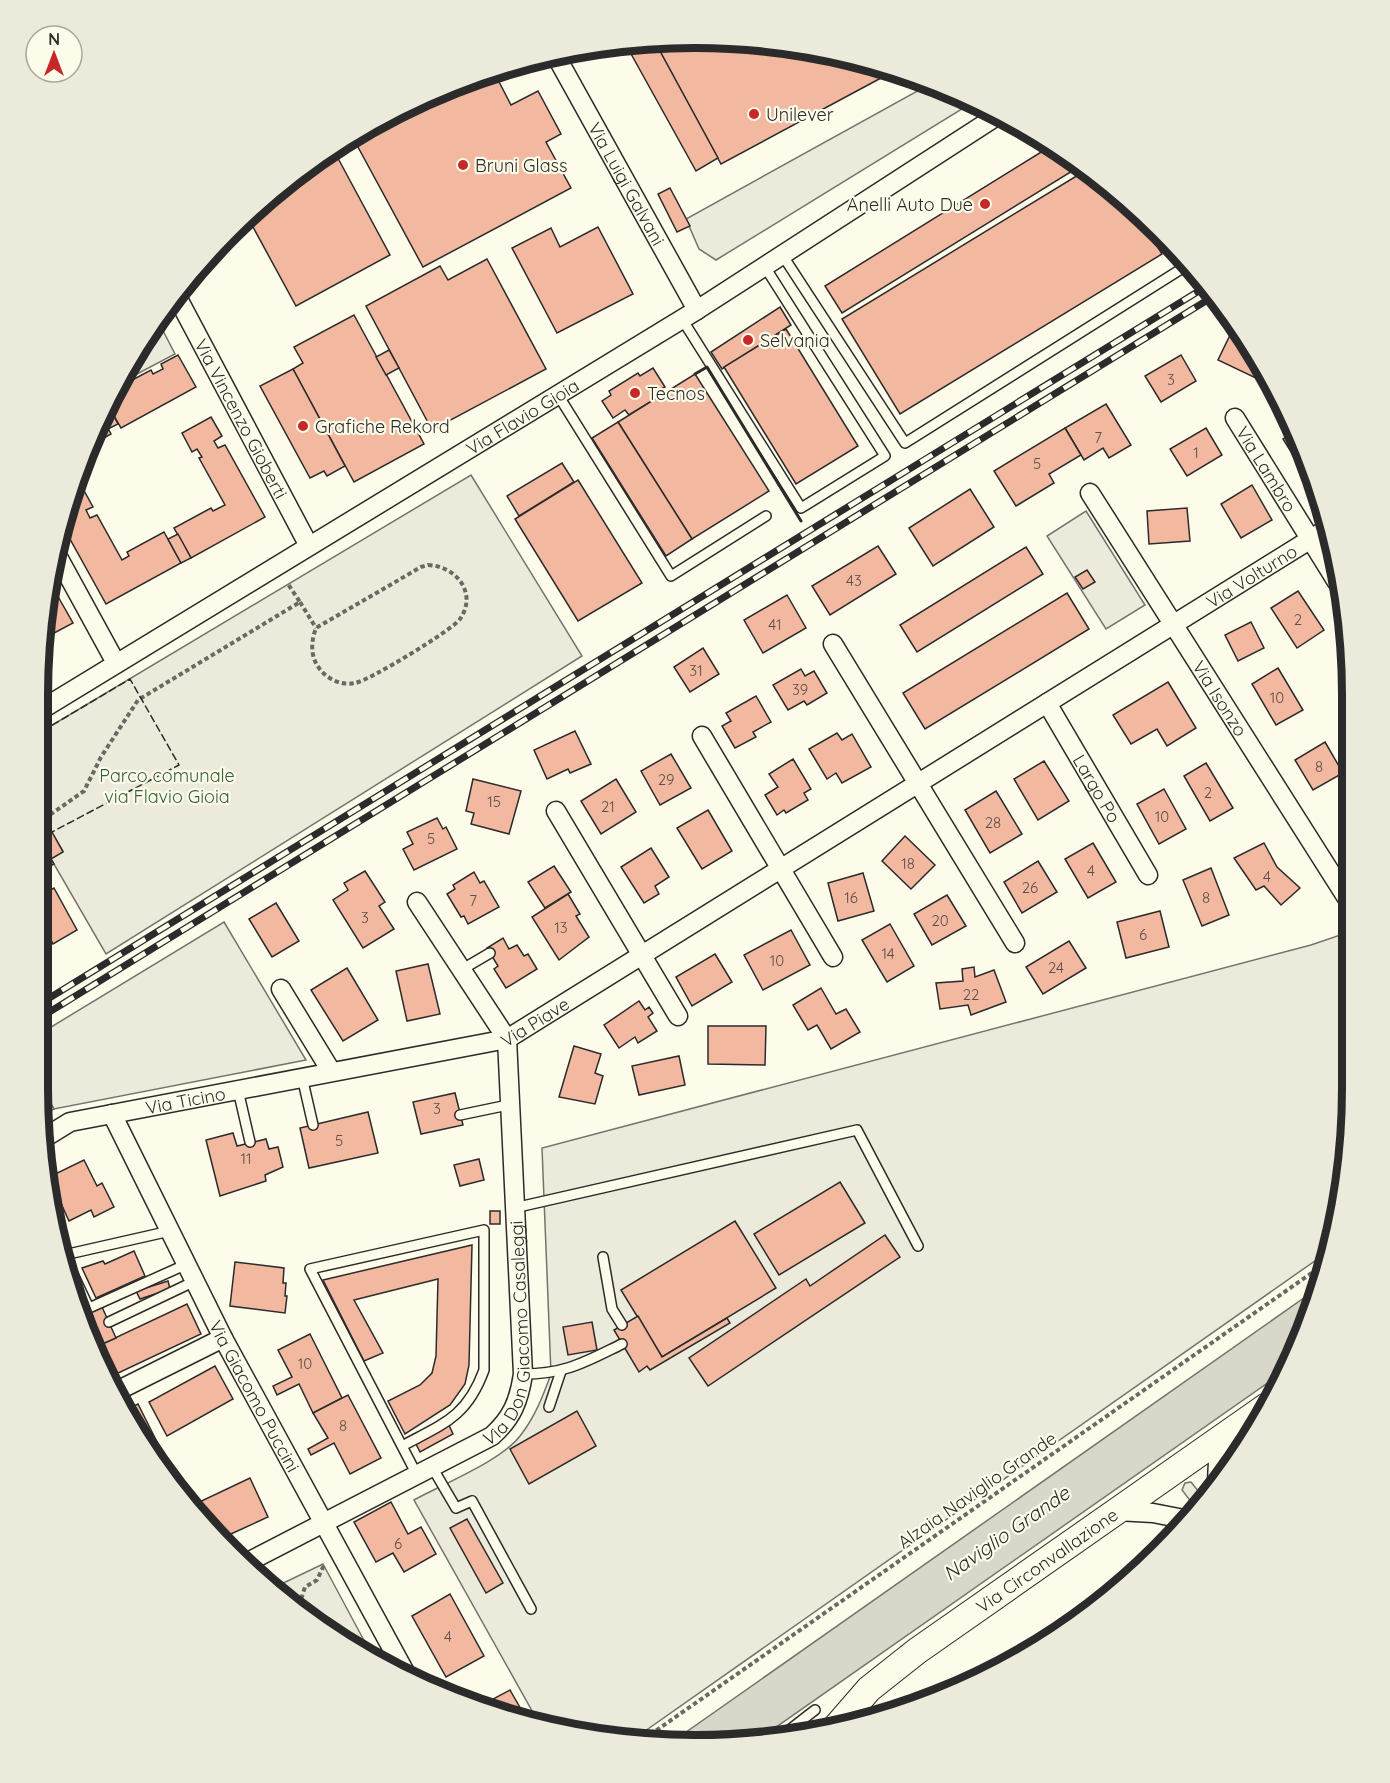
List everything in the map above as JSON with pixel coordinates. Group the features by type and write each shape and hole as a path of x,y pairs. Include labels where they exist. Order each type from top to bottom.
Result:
{"main road":[{"name":"Via Circonvallazione","path":"844,1717 869,1689 894,1668 1252,1417"}],"street":[{"name":"Via Luigi Galvani","path":"559,62 689,315"},
{"name":"Via Flavio Gioia","path":"48,705 689,315 991,120"},
{"name":"Via Vincenzo Gioberti","path":"180,303 309,546"},
{"name":"Via Lambro","path":"1235,418 1330,571"},
{"name":"Via Isonzo","path":"1090,493 1342,888"},
{"name":"Via Volturno","path":"1175,623 1321,532"},
{"path":"61,563 116,663"},
{"path":"918,783 1175,623"},
{"path":"833,645 1015,943"},
{"name":"Largo Po","path":"1047,703 1148,875"},
{"path":"702,736 833,957"},
{"name":"Via Piave","path":"417,902 507,1039 918,783"},
{"path":"556,811 678,1016"},
{"path":"281,989 331,1071"},
{"name":"Via Ticino","path":"50,1135 70,1122 507,1039"},
{"name":"Via Don Giacomo Casaleggi","path":"253,1559 492,1436 506,1423 516,1407 523,1374 508,1105 507,1039"},
{"name":"Via Giacomo Puccini","path":"112,1114 223,1338 400,1663"},
{"path":"122,1388 223,1338"},
{"path":"1218,1468 1219,1440"},
{"path":"1117,1511 1154,1513 1178,1518"}],"lane":[{"path":"783,256 905,443 1182,269"},
{"path":"689,315 801,507 885,456 765,267"},
{"path":"558,395 671,576 766,516"},
{"path":"461,970 490,953"},
{"path":"302,1077 313,1125"},
{"path":"238,1090 250,1142"},
{"path":"460,1115 508,1105"},
{"path":"514,1208 857,1130 918,1246"},
{"path":"495,1229 310,1269 402,1446 456,1508 472,1501 531,1609"},
{"path":"402,1446 457,1415 479,1383 483,1370 483,1230"},
{"path":"70,1254 170,1231"},
{"path":"603,1257 612,1309 622,1325"},
{"path":"79,1285 90,1308 187,1264"},
{"path":"109,1322 195,1281"},
{"path":"523,1374 561,1371 622,1344"},
{"path":"549,1407 561,1371"},
{"path":"793,1727 815,1710"}],"path":[{"path":"288,584 316,628 312,650 320,669 337,682 359,683 454,627 466,606 465,590 457,576 444,567 421,567 316,628"},
{"path":"48,816 84,791 101,757 138,700 300,602"},
{"name":"Alzaia Naviglio Grande","path":"651,1734 1316,1270"},
{"path":"301,1601 305,1587 317,1581 323,1564 339,1554"}],"green space":[{"name":"Parco comunale via Flavio Gioia","path":"471,475 582,656 106,954 51,859 63,851 48,826 48,728"},
{"path":"1086,511 1145,605 1106,629 1047,536"},
{"path":"224,922 306,1060 54,1109 48,1099 48,1029"},
{"path":"1342,934 1341,1130 1330,1214 1319,1258 642,1733 569,1723 534,1714 414,1500 486,1463 511,1445 520,1436 534,1414 551,1374 542,1148 1311,945"},
{"path":"1191,1482 1199,1493 1191,1502 1182,1490 1185,1483"},
{"path":"323,1564 367,1645 336,1626 281,1584"}],"shaded area":[{"path":"921,89 965,107 716,260 699,249 686,219"},
{"path":"162,329 175,354 132,377"},
{"path":"48,1099 54,1109 49,1112"}],"water":[{"name":"Naviglio Grande","path":"1308,1295 1293,1336 1272,1380 772,1730 737,1734 682,1735"}],"building":[{"name":"Unilever","path":"659,49 737,49 779,54 821,60 884,76 721,164"},
{"path":"659,49 718,158 696,171 630,52"},
{"name":"Bruni Glass","path":"498,79 511,105 538,91 561,134 546,142 571,188 423,267 357,144 409,115 487,82"},
{"path":"1044,151 1073,171 842,313 825,286"},
{"path":"337,156 390,255 296,306 252,225 301,182"},
{"path":"1079,175 1122,209 1152,239 1162,254 900,414 842,319"},
{"path":"670,188 690,226 677,232 658,194"},
{"path":"598,227 633,294 557,333 512,248 551,228 560,247"},
{"path":"487,259 546,369 432,430 366,306 440,266 448,280"},
{"name":"Selvania","path":"780,307 791,325 722,369 711,352"},
{"path":"354,315 424,444 354,482 293,369 303,363 294,347"},
{"path":"786,329 858,446 796,484 724,367"},
{"path":"1231,333 1259,380 1218,360"},
{"path":"389,350 399,368 386,375 376,357"},
{"path":"178,355 196,387 121,428 113,414 130,381 151,370 153,374 163,369 161,364"},
{"path":"1181,355 1196,381 1161,402 1145,376"},
{"name":"Tecnos","path":"653,368 665,387 657,391 660,396 629,415 625,410 613,418 602,401 611,395 609,391 638,373 640,376"},
{"name":"Grafiche Rekord","path":"293,369 345,466 327,476 324,471 310,478 260,386"},
{"path":"695,374 769,491 692,539 618,422"},
{"path":"1106,404 1131,445 1109,458 1103,448 1084,460 1065,428"},
{"path":"113,414 118,424 108,429 107,426"},
{"path":"211,417 222,436 214,441 218,448 225,445 265,517 191,558 174,528 211,508 213,511 225,505 199,458 202,457 197,449 192,452 182,433"},
{"path":"618,422 692,539 666,556 592,438"},
{"path":"107,426 111,434 100,440"},
{"path":"1065,428 1081,455 1049,474 1054,483 1016,506 994,471"},
{"path":"1206,428 1222,455 1187,476 1170,449"},
{"path":"1288,436 1300,467 1283,439"},
{"path":"562,463 574,482 519,516 507,496"},
{"path":"578,480 642,583 578,621 515,519"},
{"path":"1252,485 1272,520 1241,538 1221,504"},
{"path":"82,487 93,507 86,510 90,518 97,515 122,560 129,556 127,552 164,532 181,563 106,604 68,536"},
{"path":"970,489 994,527 933,566 909,528"},
{"path":"1187,508 1190,541 1149,544 1147,511"},
{"path":"178,534 191,558 181,563 168,539"},
{"path":"878,546 896,574 830,615 812,586"},
{"path":"1026,547 1043,574 917,652 900,625"},
{"path":"1087,570 1095,582 1083,589 1075,577"},
{"path":"1298,591 1324,630 1297,648 1271,608"},
{"path":"1067,593 1089,629 925,729 903,693"},
{"path":"56,594 73,623 51,635"},
{"path":"787,595 806,628 763,653 744,620"},
{"path":"1251,622 1264,648 1238,661 1225,635"},
{"path":"703,648 719,674 690,692 674,667"},
{"path":"1278,668 1303,710 1276,725 1252,684"},
{"path":"801,669 805,676 814,671 827,693 807,705 804,701 788,710 773,685"},
{"path":"1168,682 1196,728 1167,746 1157,729 1131,744 1113,715"},
{"path":"756,696 771,722 753,732 756,737 735,748 722,726 731,721 726,713"},
{"path":"575,731 591,764 570,773 568,769 547,779 534,750"},
{"path":"837,733 842,740 852,734 871,767 842,783 836,773 827,779 809,749"},
{"path":"1325,742 1342,774 1313,790 1295,760"},
{"path":"671,754 691,788 660,805 641,771"},
{"path":"793,759 811,789 804,793 808,800 786,813 784,810 777,815 765,795 778,787 769,774"},
{"path":"1044,761 1069,801 1038,820 1014,779"},
{"path":"1206,763 1233,808 1210,821 1184,776"},
{"path":"473,779 521,791 509,834 471,824 474,813 466,811"},
{"path":"616,779 636,812 601,834 581,801"},
{"path":"1164,789 1186,829 1159,844 1137,804"},
{"path":"996,791 1022,834 990,853 965,810"},
{"path":"708,810 732,851 702,869 677,828"},
{"path":"437,818 443,829 446,827 457,849 414,870 403,849 413,844 407,832"},
{"path":"52,832 63,852 51,859 48,854 48,834"},
{"path":"905,836 935,865 911,889 882,861"},
{"path":"1093,843 1116,882 1088,898 1065,859"},
{"path":"1264,843 1277,867 1300,888 1281,905 1264,886 1256,890 1234,858"},
{"path":"651,848 669,877 655,886 659,894 644,903 621,867"},
{"path":"48,854 54,864 48,867"},
{"path":"1038,861 1057,892 1022,913 1004,882"},
{"path":"554,866 571,892 545,908 528,882"},
{"path":"1211,868 1229,915 1202,926 1183,880"},
{"path":"365,871 385,902 379,906 394,929 363,948 333,900 348,890 344,883"},
{"path":"474,872 480,883 484,881 499,907 468,924 447,894 455,889 453,885"},
{"path":"863,873 874,911 838,921 828,883"},
{"path":"54,888 77,930 53,944 50,938 48,939 48,891"},
{"path":"568,894 580,914 576,916 589,937 559,960 532,917"},
{"path":"947,895 966,926 932,945 914,914"},
{"path":"276,903 299,941 272,957 249,919"},
{"path":"1160,911 1169,947 1126,958 1117,922"},
{"path":"890,924 914,966 887,982 862,940"},
{"path":"791,930 810,965 763,990 744,955"},
{"path":"503,938 509,949 517,945 524,956 528,954 537,969 506,988 494,969 498,966 487,948"},
{"path":"1069,941 1086,968 1043,994 1026,967"},
{"path":"715,954 732,982 692,1006 676,977"},
{"path":"428,964 440,1014 407,1021 396,971"},
{"path":"974,967 975,977 994,970 1006,1002 971,1015 968,1005 940,1009 936,983 963,981 962,969"},
{"path":"347,968 378,1020 343,1041 311,990"},
{"path":"821,988 836,1014 846,1009 860,1032 831,1049 817,1025 808,1030 793,1005"},
{"path":"639,1001 645,1010 649,1007 653,1013 648,1017 657,1031 638,1043 635,1037 619,1048 604,1025"},
{"path":"708,1026 766,1026 765,1065 708,1064"},
{"path":"574,1046 601,1054 595,1073 603,1076 595,1104 559,1097"},
{"path":"679,1056 685,1085 639,1095 632,1066"},
{"path":"455,1093 463,1125 421,1134 413,1102"},
{"path":"368,1112 378,1153 309,1168 300,1128"},
{"path":"233,1133 237,1146 266,1139 269,1149 278,1147 283,1167 265,1175 266,1181 220,1196 206,1140"},
{"path":"479,1159 484,1180 460,1186 454,1165"},
{"path":"84,1160 97,1186 102,1183 114,1207 94,1217 91,1210 69,1221 57,1195 54,1174"},
{"path":"840,1182 865,1223 779,1275 754,1234"},
{"path":"490,1211 500,1211 500,1224 490,1224"},
{"path":"735,1221 776,1288 662,1357 621,1290"},
{"path":"885,1235 900,1257 708,1386 689,1358 806,1279 810,1286"},
{"path":"472,1245 469,1365 465,1384 450,1405 405,1434 388,1401 420,1385 432,1373 436,1356 438,1279 354,1300 383,1353 364,1361 323,1280"},
{"path":"134,1251 145,1276 96,1298 82,1268 103,1261 105,1264"},
{"path":"235,1262 284,1268 283,1283 286,1283 285,1296 287,1296 285,1313 230,1306"},
{"path":"168,1281 170,1289 140,1299 136,1291"},
{"path":"187,1304 201,1334 115,1374 101,1345"},
{"path":"102,1307 116,1338 101,1345 88,1313"},
{"path":"638,1316 662,1357 727,1318 730,1323 650,1370 647,1366 639,1372 614,1330"},
{"path":"592,1322 597,1350 568,1355 563,1327"},
{"path":"310,1334 342,1398 313,1413 299,1384 277,1395 273,1386 292,1377 278,1350"},
{"path":"215,1366 233,1399 167,1436 149,1402"},
{"path":"348,1395 381,1458 350,1474 334,1443 311,1455 308,1449 328,1438 313,1413"},
{"path":"138,1404 160,1448 157,1447 132,1407"},
{"path":"577,1411 596,1446 529,1484 510,1449"},
{"path":"448,1423 453,1434 420,1452 415,1442"},
{"path":"250,1478 268,1517 228,1535 199,1502"},
{"path":"391,1502 408,1534 421,1527 436,1554 404,1572 393,1553 376,1562 354,1522"},
{"path":"467,1519 503,1583 486,1593 450,1528"},
{"path":"450,1594 484,1656 446,1677 412,1616"},
{"path":"510,1690 522,1711 489,1701"}],"railway":[{"path":"48,999 1200,291"},
{"path":"48,1013 1207,300"}],"fence":[{"path":"48,728 130,679 179,765 52,832 48,825"}],"wall":[{"path":"695,374 707,367 801,521"}],"place":[{"name":"Unilever","path":"754,114"},
{"name":"Bruni Glass","path":"463,165"},
{"name":"Anelli Auto Due","path":"985,204"},
{"name":"Selvania","path":"748,340"},
{"name":"Tecnos","path":"635,393"},
{"name":"Grafiche Rekord","path":"303,426"}]}
